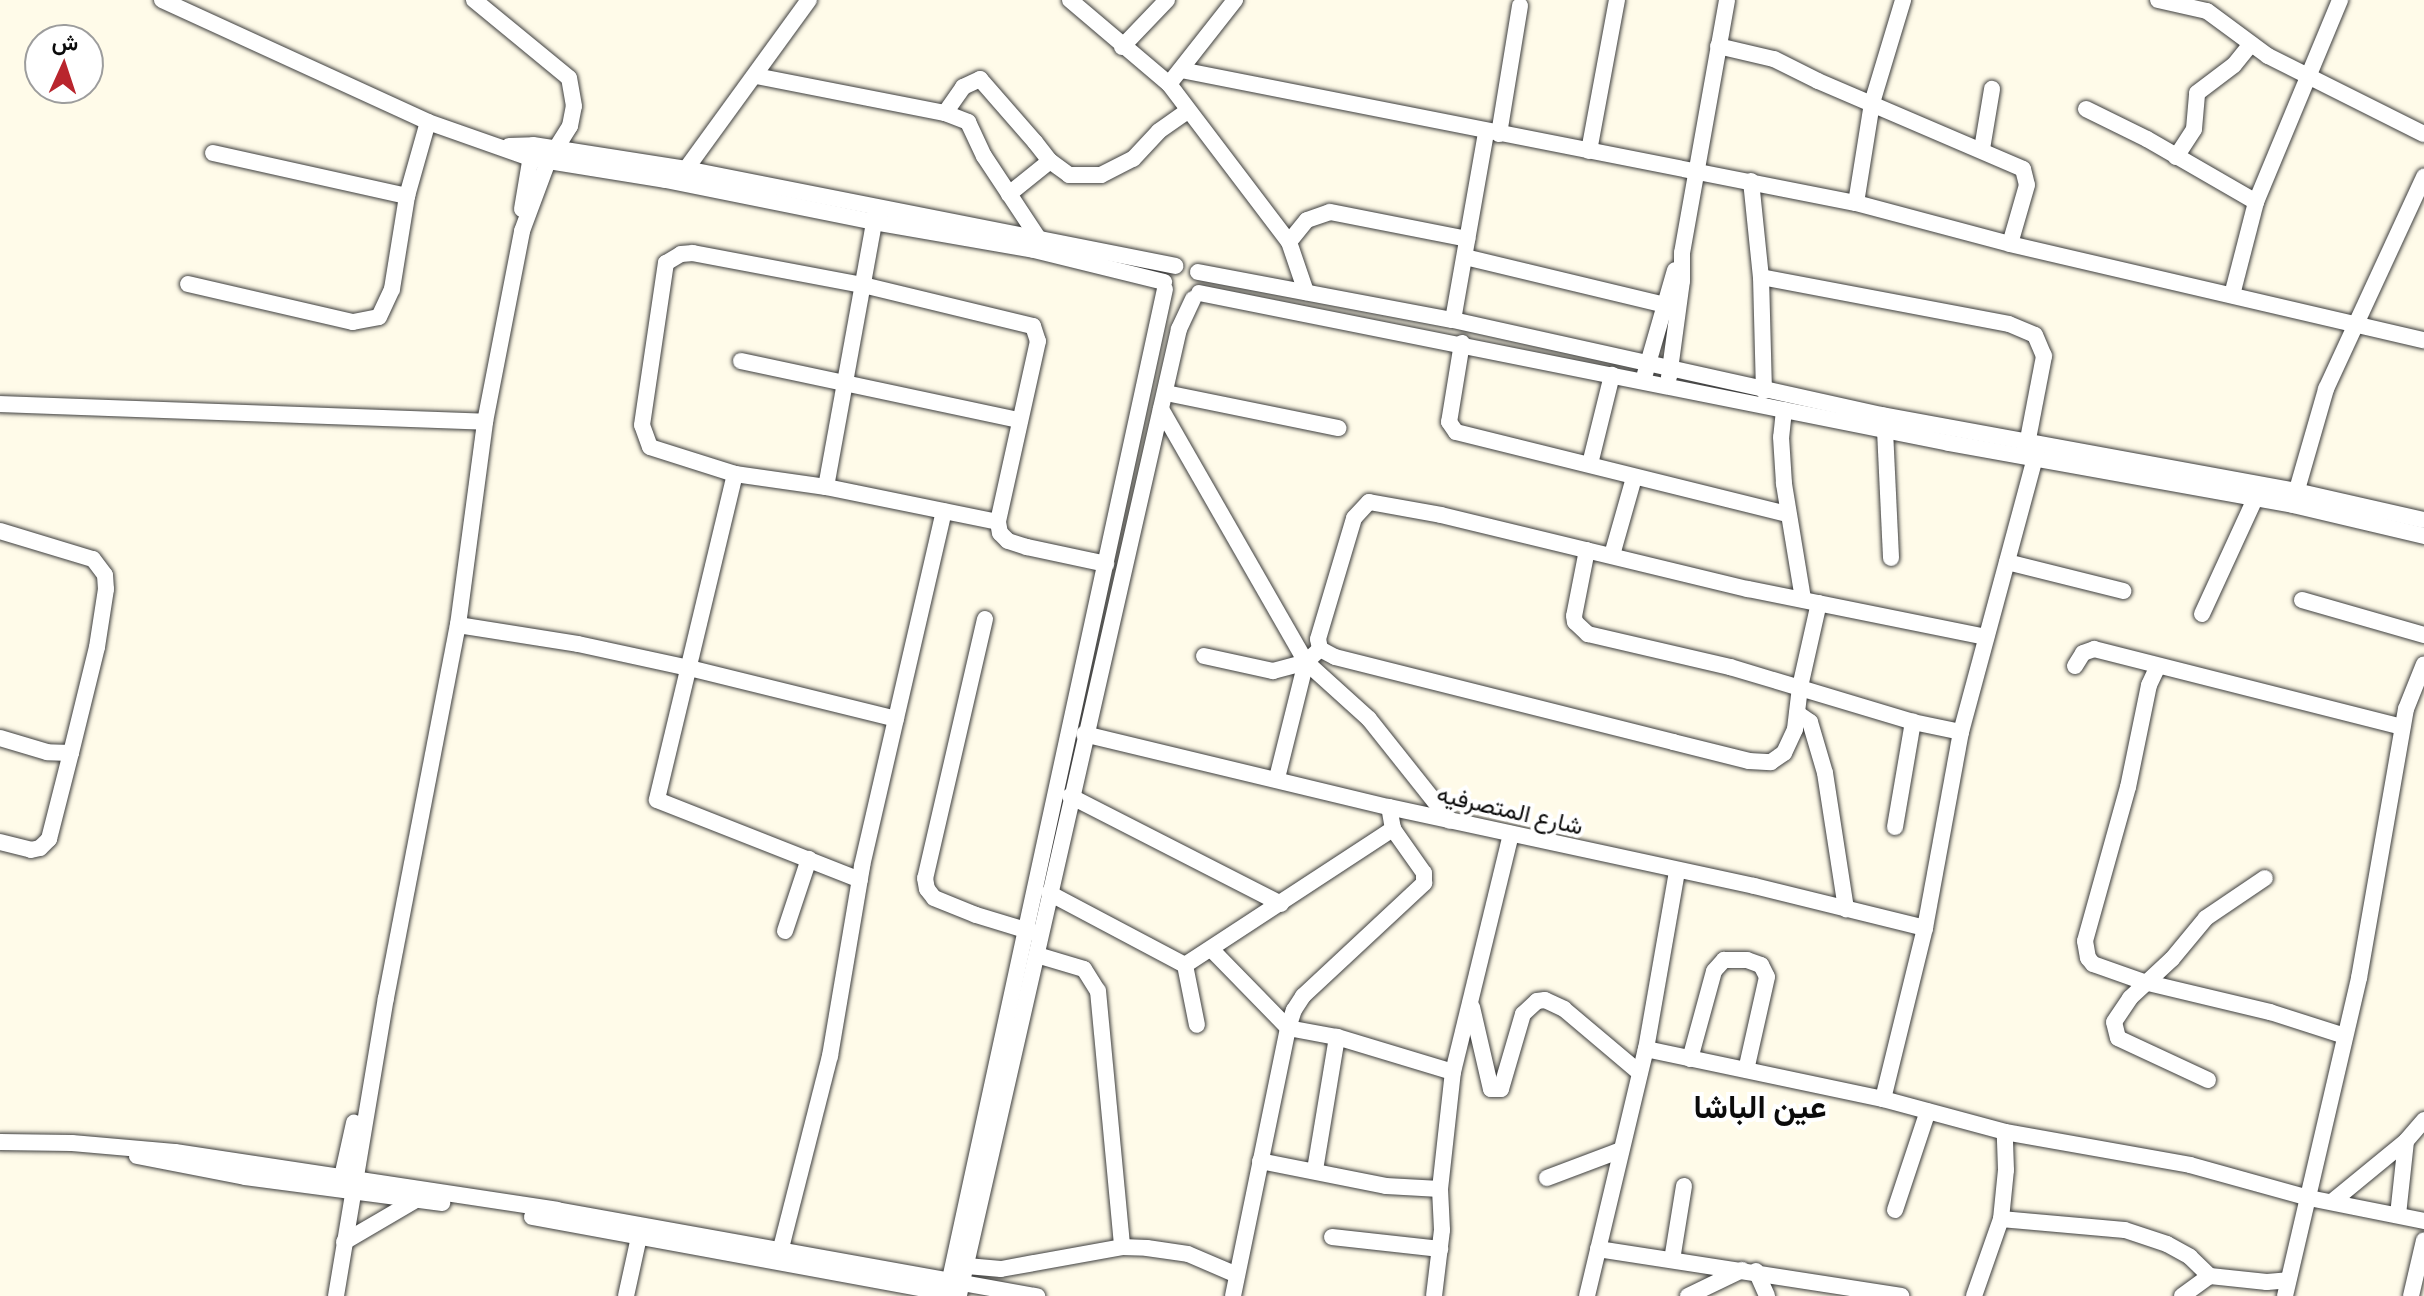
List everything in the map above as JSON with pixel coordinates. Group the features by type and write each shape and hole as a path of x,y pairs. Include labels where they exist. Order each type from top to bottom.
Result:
{"street":[{"path":"162,0 428,122 502,147 874,222 1076,258 1165,285 1180,302 1196,296 1462,343 1612,375 1646,372"},
{"path":"474,0 569,78 574,106 570,126 552,155 522,231"},
{"path":"686,169 809,0"},
{"path":"1070,0 1169,84 1289,242 1306,292"},
{"path":"1122,47 1167,0"},
{"path":"1169,84 1235,0"},
{"path":"1589,151 1617,0"},
{"path":"1646,372 1682,253 1727,0"},
{"path":"1856,203 1872,103 1903,0"},
{"path":"2158,0 2207,11 2251,44 2306,77 2346,93 2424,134"},
{"path":"2232,295 2256,202 2340,0"},
{"path":"1453,320 1467,239 1520,6"},
{"path":"2176,157 2194,129 2197,93 2226,72 2251,44"},
{"path":"1718,46 1774,59 1982,149 2027,174 2027,185 2010,244"},
{"path":"1181,70 1235,78 1492,133 1856,203 2010,244 2424,340"},
{"path":"756,76 945,113 968,122 984,156 1037,236"},
{"path":"945,113 963,87 980,79 1050,161 1069,175 1101,175 1133,159 1159,131 1188,111"},
{"path":"1982,149 1992,89"},
{"path":"2086,109 2256,202"},
{"path":"188,284 353,322 379,317 392,289 407,196 428,122"},
{"path":"336,1296 344,1242 347,1185 458,625 485,422 522,231 532,151"},
{"path":"213,153 407,196"},
{"path":"552,155 686,169 1037,236 1175,266 1187,265 1198,272 1453,320 1784,410 1885,430 2031,451 2424,520"},
{"path":"1009,194 1050,161"},
{"path":"2294,498 2326,389 2424,177"},
{"path":"1751,181 1761,277 1764,391"},
{"path":"826,487 877,205"},
{"path":"1289,242 1307,220 1330,212 1467,239"},
{"path":"998,522 826,487 735,474 650,447 642,432 666,263 681,254 693,253 863,285 1033,326 1038,341 998,522 1000,533 1008,541 1106,564"},
{"path":"1668,378 1682,281 1682,253"},
{"path":"1465,257 1665,305"},
{"path":"956,1289 1001,1055 1034,932 1106,564 1165,285 1175,266"},
{"path":"956,1289 967,1266 1037,955 1034,932 1049,893 1179,329 1201,282 1198,272"},
{"path":"1761,277 2009,324 2035,335 2044,356 2031,451 2007,562 1961,732 1925,928 1883,1099"},
{"path":"1462,343 1451,427 1456,432 1788,514"},
{"path":"741,361 1019,420"},
{"path":"1590,464 1612,375"},
{"path":"1668,378 1764,391 2255,499 2294,498 2424,536"},
{"path":"1163,401 1338,428"},
{"path":"1163,401 1306,662 1369,719 1450,821"},
{"path":"0,404 485,422"},
{"path":"1320,649 1335,657 1749,761 1771,762 1784,753 1795,729 1811,601 1788,514 1781,445 1784,410"},
{"path":"1885,430 1891,558"},
{"path":"735,474 657,800 860,880"},
{"path":"1612,555 1634,478"},
{"path":"2202,614 2255,499"},
{"path":"1320,649 1318,639 1354,518 1369,502 1441,515 1811,601 1986,637"},
{"path":"781,1248 830,1056 860,880 944,511"},
{"path":"0,531 93,559 105,575 97,647 49,839 40,848 31,850 0,842"},
{"path":"1587,550 1574,619 1588,634 1800,687 1913,722 1961,732"},
{"path":"2007,562 2123,591"},
{"path":"2302,600 2424,635"},
{"path":"985,619 925,878 927,889 934,898 1034,932"},
{"path":"458,625 578,644 896,719"},
{"path":"1204,656 1273,671 1306,662 1320,649"},
{"path":"2075,666 2083,653 2094,649 2157,668 2402,727"},
{"path":"1277,778 1306,662"},
{"path":"2157,668 2149,685 2128,787 2085,941 2088,958 2093,964 2144,982 2293,1018 2345,1036"},
{"path":"2001,1219 2125,1230 2167,1244 2190,1257 2210,1276 2267,1282 2286,1288 2309,1198 2373,904 2402,727 2410,697 2423,668"},
{"path":"1797,713 1810,722 1825,773 1846,909"},
{"path":"1895,827 1913,722"},
{"name":"شارع المتصرفيه","path":"1084,734 1389,807 1925,928"},
{"path":"0,738 47,752 71,753"},
{"path":"1070,796 1281,904"},
{"path":"1233,1296 1288,1028 1303,996 1424,883 1424,873 1393,829 1389,807"},
{"path":"1185,965 1393,829"},
{"path":"1434,1296 1440,1249 1440,1189 1453,1072 1472,1005 1511,834"},
{"path":"785,931 809,859"},
{"path":"1587,1296 1646,1049 1677,872"},
{"path":"2208,1080 2114,1034 2114,1022 2144,982 2172,959 2206,918 2265,878"},
{"path":"1049,893 1185,965"},
{"path":"1211,949 1288,1028 1337,1037 1453,1072"},
{"path":"1037,955 1084,969 1098,991 1122,1247"},
{"path":"1690,1059 1714,971 1724,960 1747,960 1761,965 1767,977 1746,1070"},
{"path":"1185,965 1197,1025"},
{"path":"1472,1005 1491,1089 1501,1089 1523,1014 1537,1001 1545,1000 1564,1009 1640,1073"},
{"path":"1315,1170 1337,1037"},
{"path":"1646,1049 1883,1099 2005,1132 2190,1165 2309,1198 2424,1221"},
{"path":"1895,1210 1928,1111"},
{"path":"2333,1201 2406,1141 2424,1120"},
{"path":"1974,1296 2001,1219 2006,1170 2005,1132"},
{"path":"2398,1215 2406,1141"},
{"path":"0,1142 175,1152 416,1200 639,1237 921,1292 956,1289"},
{"path":"1547,1178 1621,1150"},
{"path":"1260,1161 1386,1186 1440,1189"},
{"path":"347,1185 781,1248 956,1289 1037,1296"},
{"path":"1672,1260 1684,1186"},
{"path":"344,1242 416,1200"},
{"path":"626,1296 639,1237"},
{"path":"1332,1237 1440,1249"},
{"path":"2411,1296 2424,1240"},
{"path":"967,1266 1001,1269 1122,1247 1188,1254 1237,1275"},
{"path":"1598,1249 1901,1296"},
{"path":"342,1261 346,1296"},
{"path":"1688,1296 1749,1271"},
{"path":"1749,1271 1767,1296"},
{"path":"2182,1296 2210,1276"}],"district":[{"name":"عين الباشا","path":"1760,1107"}]}
